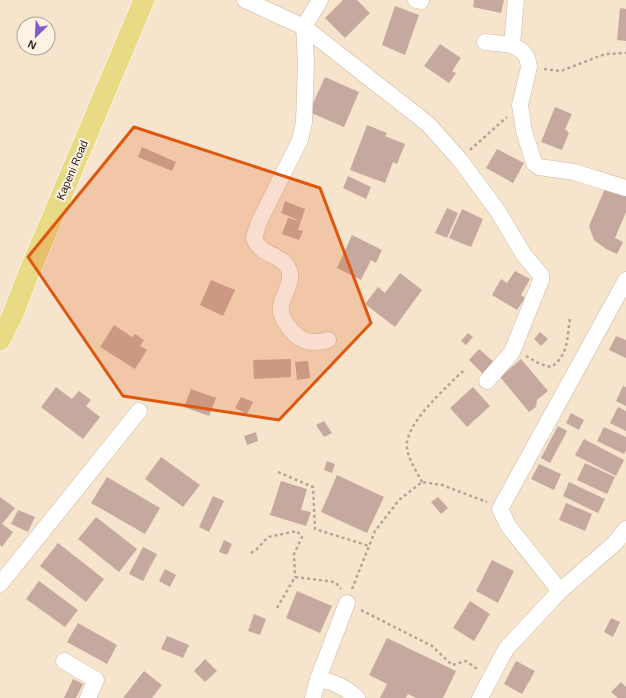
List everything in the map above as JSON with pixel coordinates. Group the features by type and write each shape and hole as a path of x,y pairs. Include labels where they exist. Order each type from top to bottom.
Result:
{"main road":[{"name":"Kapeni Road","path":"0,340 13,314 144,0"}],"street":[{"path":"245,0 272,6 304,27 428,124 460,160 497,210 524,255 541,275 541,280 512,352 487,381"},
{"path":"320,0 304,27 306,62 304,122 300,140 259,222 254,238 259,248 287,265 290,269 289,282 281,308 284,321 292,333 298,339 307,342 318,343 328,340"},
{"path":"512,45 516,0"},
{"path":"484,42 512,45 522,51 527,57 529,67 520,105 524,131 534,163 539,167 574,172 626,188"},
{"path":"560,591 509,527 500,508 626,280"},
{"path":"0,584 139,411"},
{"path":"480,698 506,649 560,591 615,542 626,529"},
{"path":"313,698 318,679 347,603"},
{"path":"64,661 96,680 88,698"},
{"path":"318,679 336,684 357,698"}],"path":[{"path":"529,67 561,71 605,54 626,53"},
{"path":"460,160 520,105"},
{"path":"512,352 551,367 560,360 568,344 570,318"},
{"path":"422,482 407,450 407,438 426,410 464,370"},
{"path":"278,472 313,488 315,529 369,546"},
{"path":"422,482 456,490 500,508"},
{"path":"347,603 375,531 399,500 422,482"},
{"path":"251,553 257,550 268,537 297,531 302,537 294,554 295,577 277,608"},
{"path":"295,577 335,582 342,590 347,603 432,646 452,665 466,661 490,679"}],"highlighted area":[{"path":"134,127 320,188 371,323 279,420 123,396 28,257"}],"building":[{"path":"343,0 357,0 370,13 345,38 325,18"},
{"path":"474,0 504,0 501,13 473,7"},
{"path":"395,6 419,15 405,55 382,45"},
{"path":"620,8 626,9 626,41 617,40"},
{"path":"440,44 461,58 452,71 456,73 449,83 424,66"},
{"path":"325,77 359,92 344,127 309,112"},
{"path":"555,107 572,114 565,129 569,133 562,150 541,142"},
{"path":"367,125 387,133 385,136 405,144 397,164 393,162 385,183 350,170"},
{"path":"142,147 176,162 172,171 138,157"},
{"path":"497,149 524,163 513,183 486,168"},
{"path":"348,176 371,187 366,199 343,188"},
{"path":"606,186 626,195 626,212 615,238 623,242 617,254 606,249 594,240 589,226"},
{"path":"285,201 305,209 298,230 303,231 299,240 282,234 288,218 300,221 281,213"},
{"path":"447,208 458,213 447,238 435,233"},
{"path":"462,209 483,219 471,247 449,238"},
{"path":"352,235 382,250 376,263 371,260 361,280 337,268"},
{"path":"515,271 530,279 521,295 525,298 517,310 492,295 501,279 507,283"},
{"path":"400,273 422,290 395,327 365,304 378,287 385,293"},
{"path":"211,280 235,290 223,316 200,305"},
{"path":"114,325 132,337 135,334 144,340 140,346 147,350 135,369 100,347"},
{"path":"540,332 548,339 541,346 534,339"},
{"path":"468,333 473,337 466,345 461,341"},
{"path":"616,336 626,340 626,358 609,350"},
{"path":"479,349 496,364 485,376 469,360"},
{"path":"291,359 291,377 254,379 253,360"},
{"path":"521,359 548,391 537,400 536,407 529,412 500,377"},
{"path":"308,361 310,378 297,380 295,362"},
{"path":"623,386 626,387 626,406 616,401"},
{"path":"56,387 72,399 79,391 91,400 86,406 100,417 83,439 41,407"},
{"path":"473,387 490,406 467,427 450,408"},
{"path":"191,389 216,398 209,416 184,407"},
{"path":"241,397 253,402 247,414 235,408"},
{"path":"618,407 626,411 626,431 610,423"},
{"path":"571,413 584,420 579,430 566,423"},
{"path":"324,421 332,433 324,437 316,425"},
{"path":"558,426 567,431 550,463 541,458"},
{"path":"604,427 626,437 626,450 624,454 597,441"},
{"path":"256,432 258,441 247,445 244,436"},
{"path":"584,439 624,460 616,476 575,455"},
{"path":"161,457 200,485 183,507 145,479"},
{"path":"327,461 335,464 332,473 324,470"},
{"path":"585,463 615,477 607,494 577,480"},
{"path":"539,464 561,474 554,490 531,479"},
{"path":"337,475 384,497 367,533 321,512"},
{"path":"107,477 160,508 145,534 91,503"},
{"path":"281,481 307,489 301,510 311,512 306,526 270,515"},
{"path":"569,482 605,499 598,513 563,496"},
{"path":"213,496 224,501 209,532 199,527"},
{"path":"0,497 15,508 2,524 13,532 2,547 0,545"},
{"path":"438,497 448,508 441,514 431,502"},
{"path":"566,503 592,514 585,531 559,520"},
{"path":"18,510 35,517 28,532 11,524"},
{"path":"96,517 137,549 119,572 78,539"},
{"path":"224,540 232,544 227,555 219,552"},
{"path":"58,543 104,579 86,602 40,566"},
{"path":"143,547 157,554 143,581 129,574"},
{"path":"492,560 514,571 498,603 476,591"},
{"path":"165,569 176,575 170,587 159,581"},
{"path":"39,581 78,610 65,627 26,599"},
{"path":"297,591 332,606 320,633 286,618"},
{"path":"470,601 490,614 474,641 453,628"},
{"path":"254,614 266,619 260,635 248,631"},
{"path":"611,618 620,622 613,637 604,632"},
{"path":"78,623 117,645 107,664 67,642"},
{"path":"167,636 189,645 183,658 161,649"},
{"path":"387,638 456,671 443,698 416,698 408,694 406,698 380,698 387,684 369,675"},
{"path":"205,659 217,671 205,682 194,671"},
{"path":"516,661 535,671 522,694 504,684"},
{"path":"144,671 162,685 152,698 123,698"},
{"path":"73,679 83,684 76,698 64,698"},
{"path":"621,682 626,687 626,698 618,698 611,692"}]}
